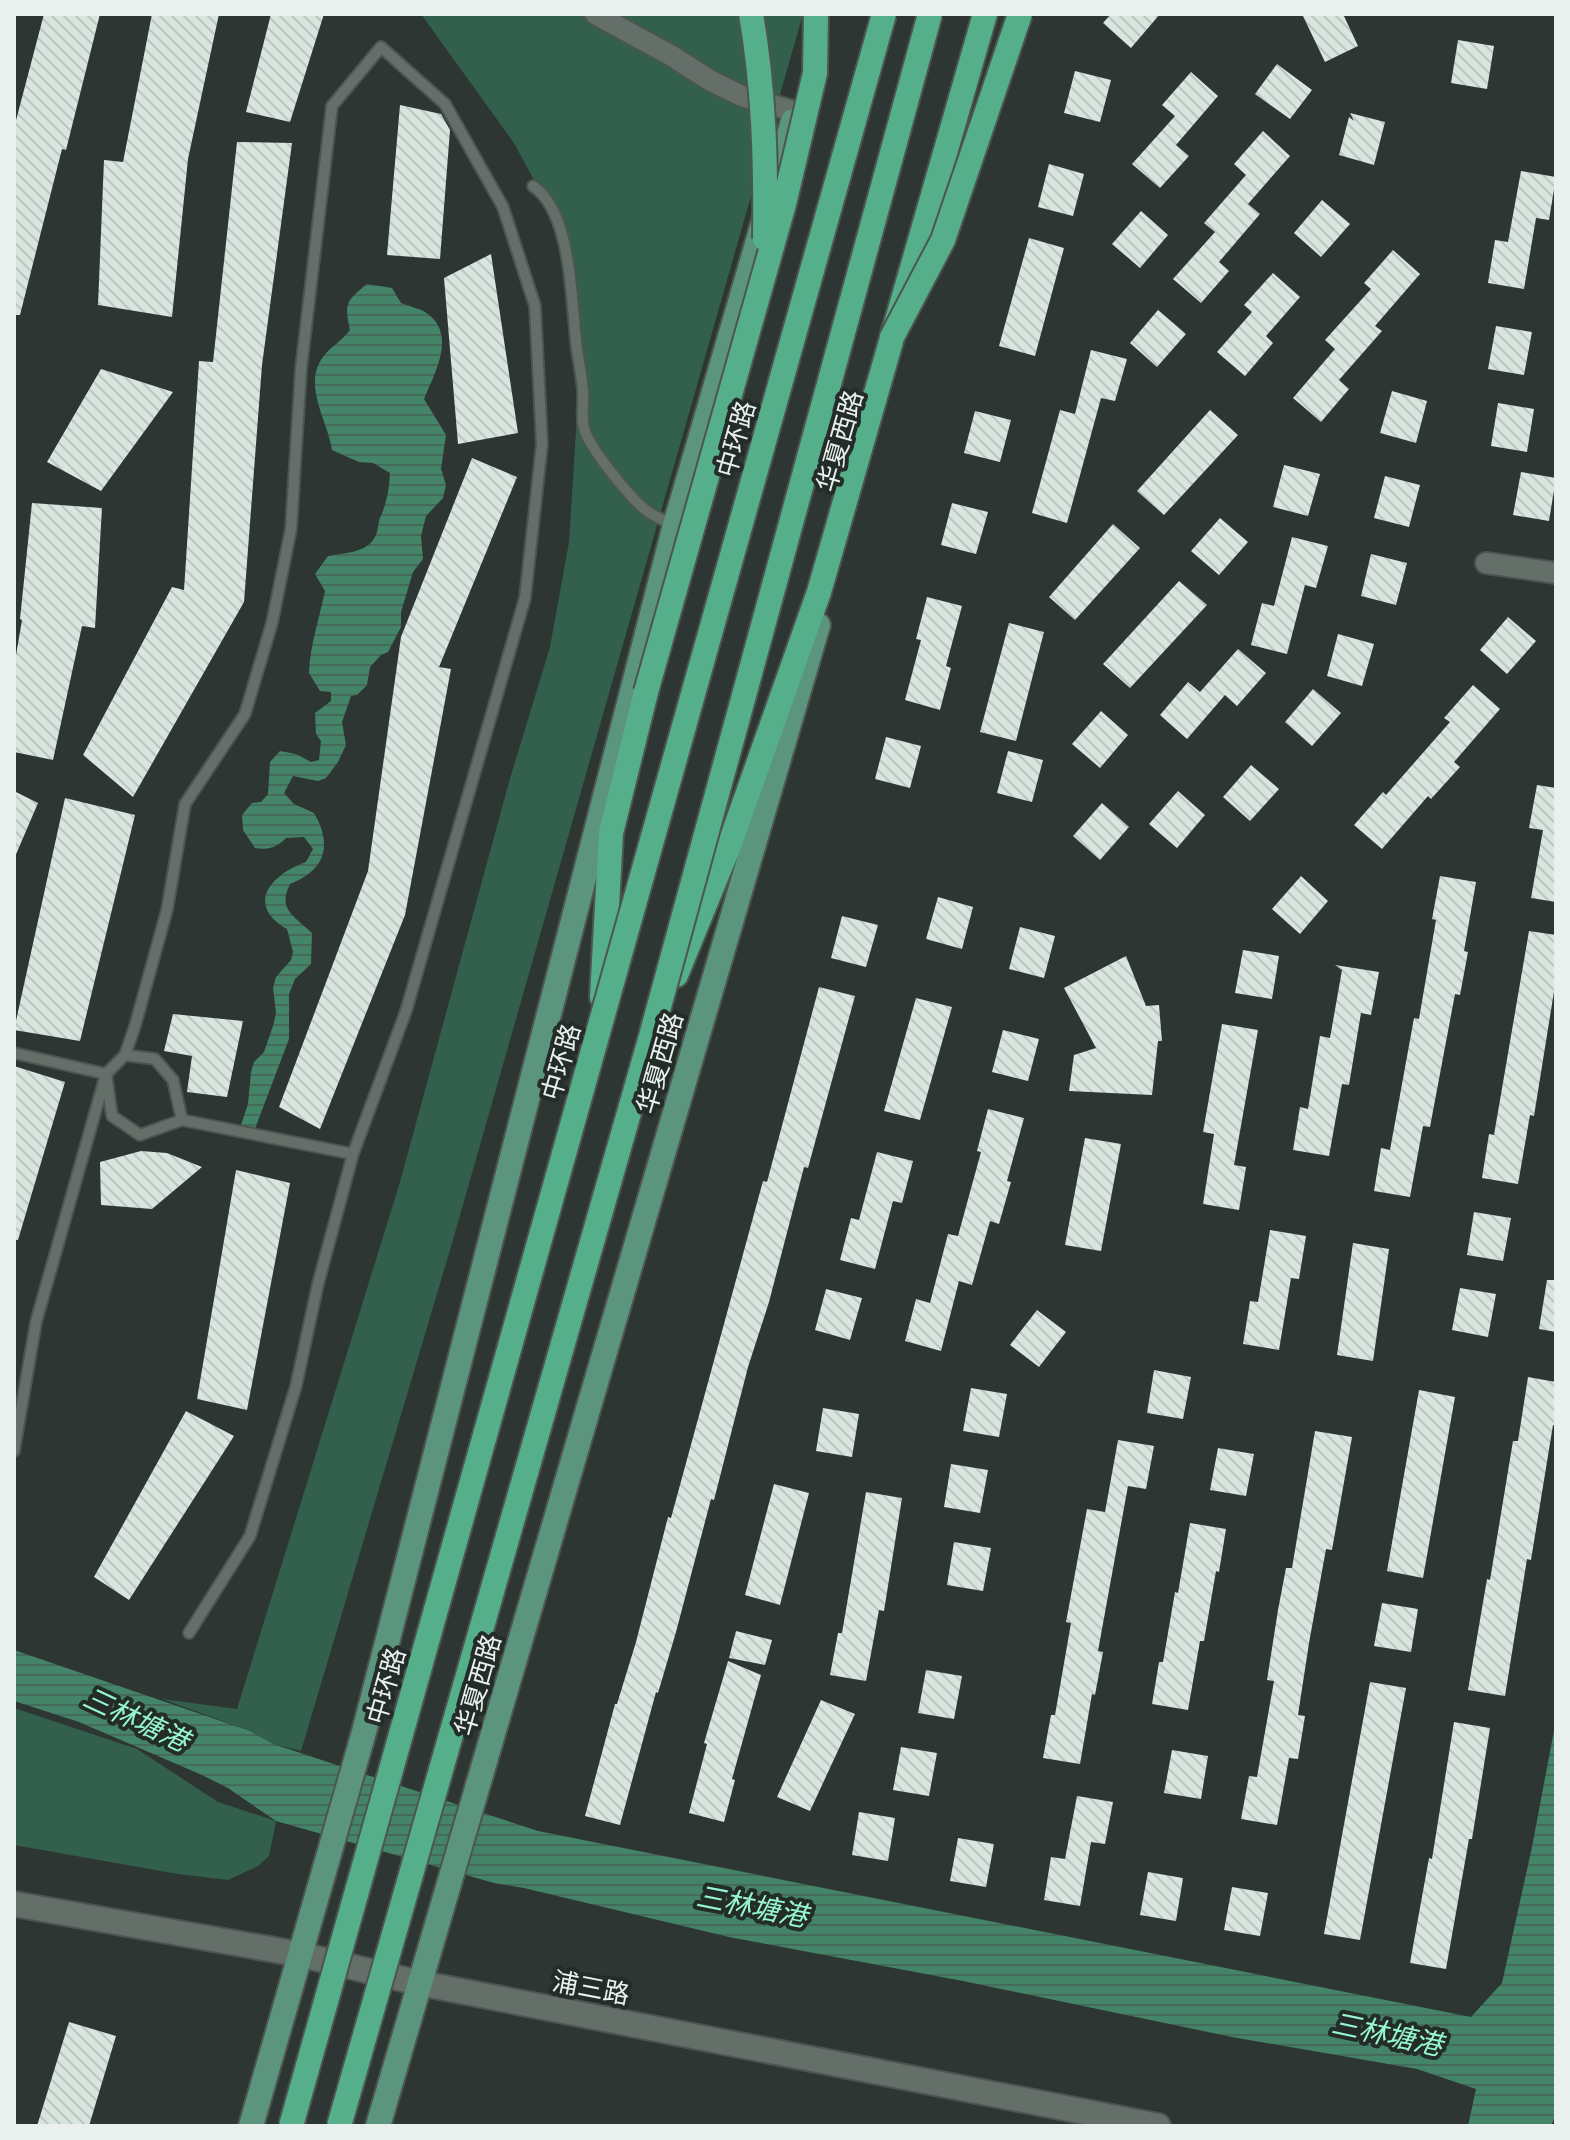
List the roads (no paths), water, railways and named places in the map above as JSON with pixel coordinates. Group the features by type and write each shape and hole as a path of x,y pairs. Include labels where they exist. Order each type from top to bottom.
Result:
{"highway":[{"path":"751,14 759,57 766,154 765,270"},
{"path":"601,1024 611,833 646,692 784,204 815,73 816,14"},
{"name":"中环路","path":"291,2126 884,14"},
{"path":"339,2126 651,1036 930,14"},
{"path":"651,1036 729,846 819,592 986,14"},
{"path":"892,337 943,240 1020,14"}],"main road":[{"path":"251,2126 364,1732 675,525 824,14"},
{"name":"华夏西路","path":"378,2126 810,652 986,14"},
{"name":"浦三路","path":"14,1904 298,1954 419,1983 1158,2126"}],"street":[{"path":"595,14 711,81 742,96 796,112"},
{"path":"1486,563 1556,573"}],"lane":[{"path":"14,1451 36,1322 106,1074 125,1055 167,910 185,804 245,714 272,623 291,529 301,369 332,106 381,47 445,104 503,207 535,306 542,444 525,598 406,1011 353,1154 318,1284 296,1386 250,1536 189,1633"},
{"path":"533,186 542,193 562,235 573,289 584,401 583,426 600,459 634,499 648,511 675,525"},
{"path":"14,1053 106,1074"},
{"path":"125,1055 155,1059 173,1080 182,1120"},
{"path":"106,1074 112,1116 140,1135 182,1120 353,1154"}],"water":[{"path":"367,284 392,288 401,303 425,312 440,331 441,353 424,399 446,435 441,469 446,485 443,498 426,516 421,536 423,559 413,572 401,612 401,627 388,652 370,667 367,685 357,695 351,696 342,722 346,745 338,762 326,778 318,781 293,776 284,793 294,804 314,813 324,846 318,864 311,872 290,884 287,893 290,912 312,933 311,964 295,979 289,994 289,1039 253,1134 241,1125 248,1104 251,1072 254,1062 264,1052 273,1026 276,977 291,960 293,952 287,929 267,910 265,900 274,882 306,862 313,849 304,837 286,838 275,846 255,848 243,830 242,815 252,803 261,802 268,794 270,762 280,751 296,754 311,762 319,760 321,741 316,734 315,713 331,701 331,692 320,691 309,673 325,591 315,574 328,556 354,551 371,542 376,535 387,496 390,473 373,463 359,462 332,450 316,391 317,368 326,353 350,330 348,303"},
{"name":"三林塘港","path":"14,1650 250,1731 273,1744 538,1831 1471,2017 1502,1983 1556,1720 1556,2114 1551,2126 1468,2126 1476,2089 1417,2069 1232,2037 963,1981 729,1937 494,1883 276,1821 228,1788 202,1775 79,1722 14,1701"}]}
